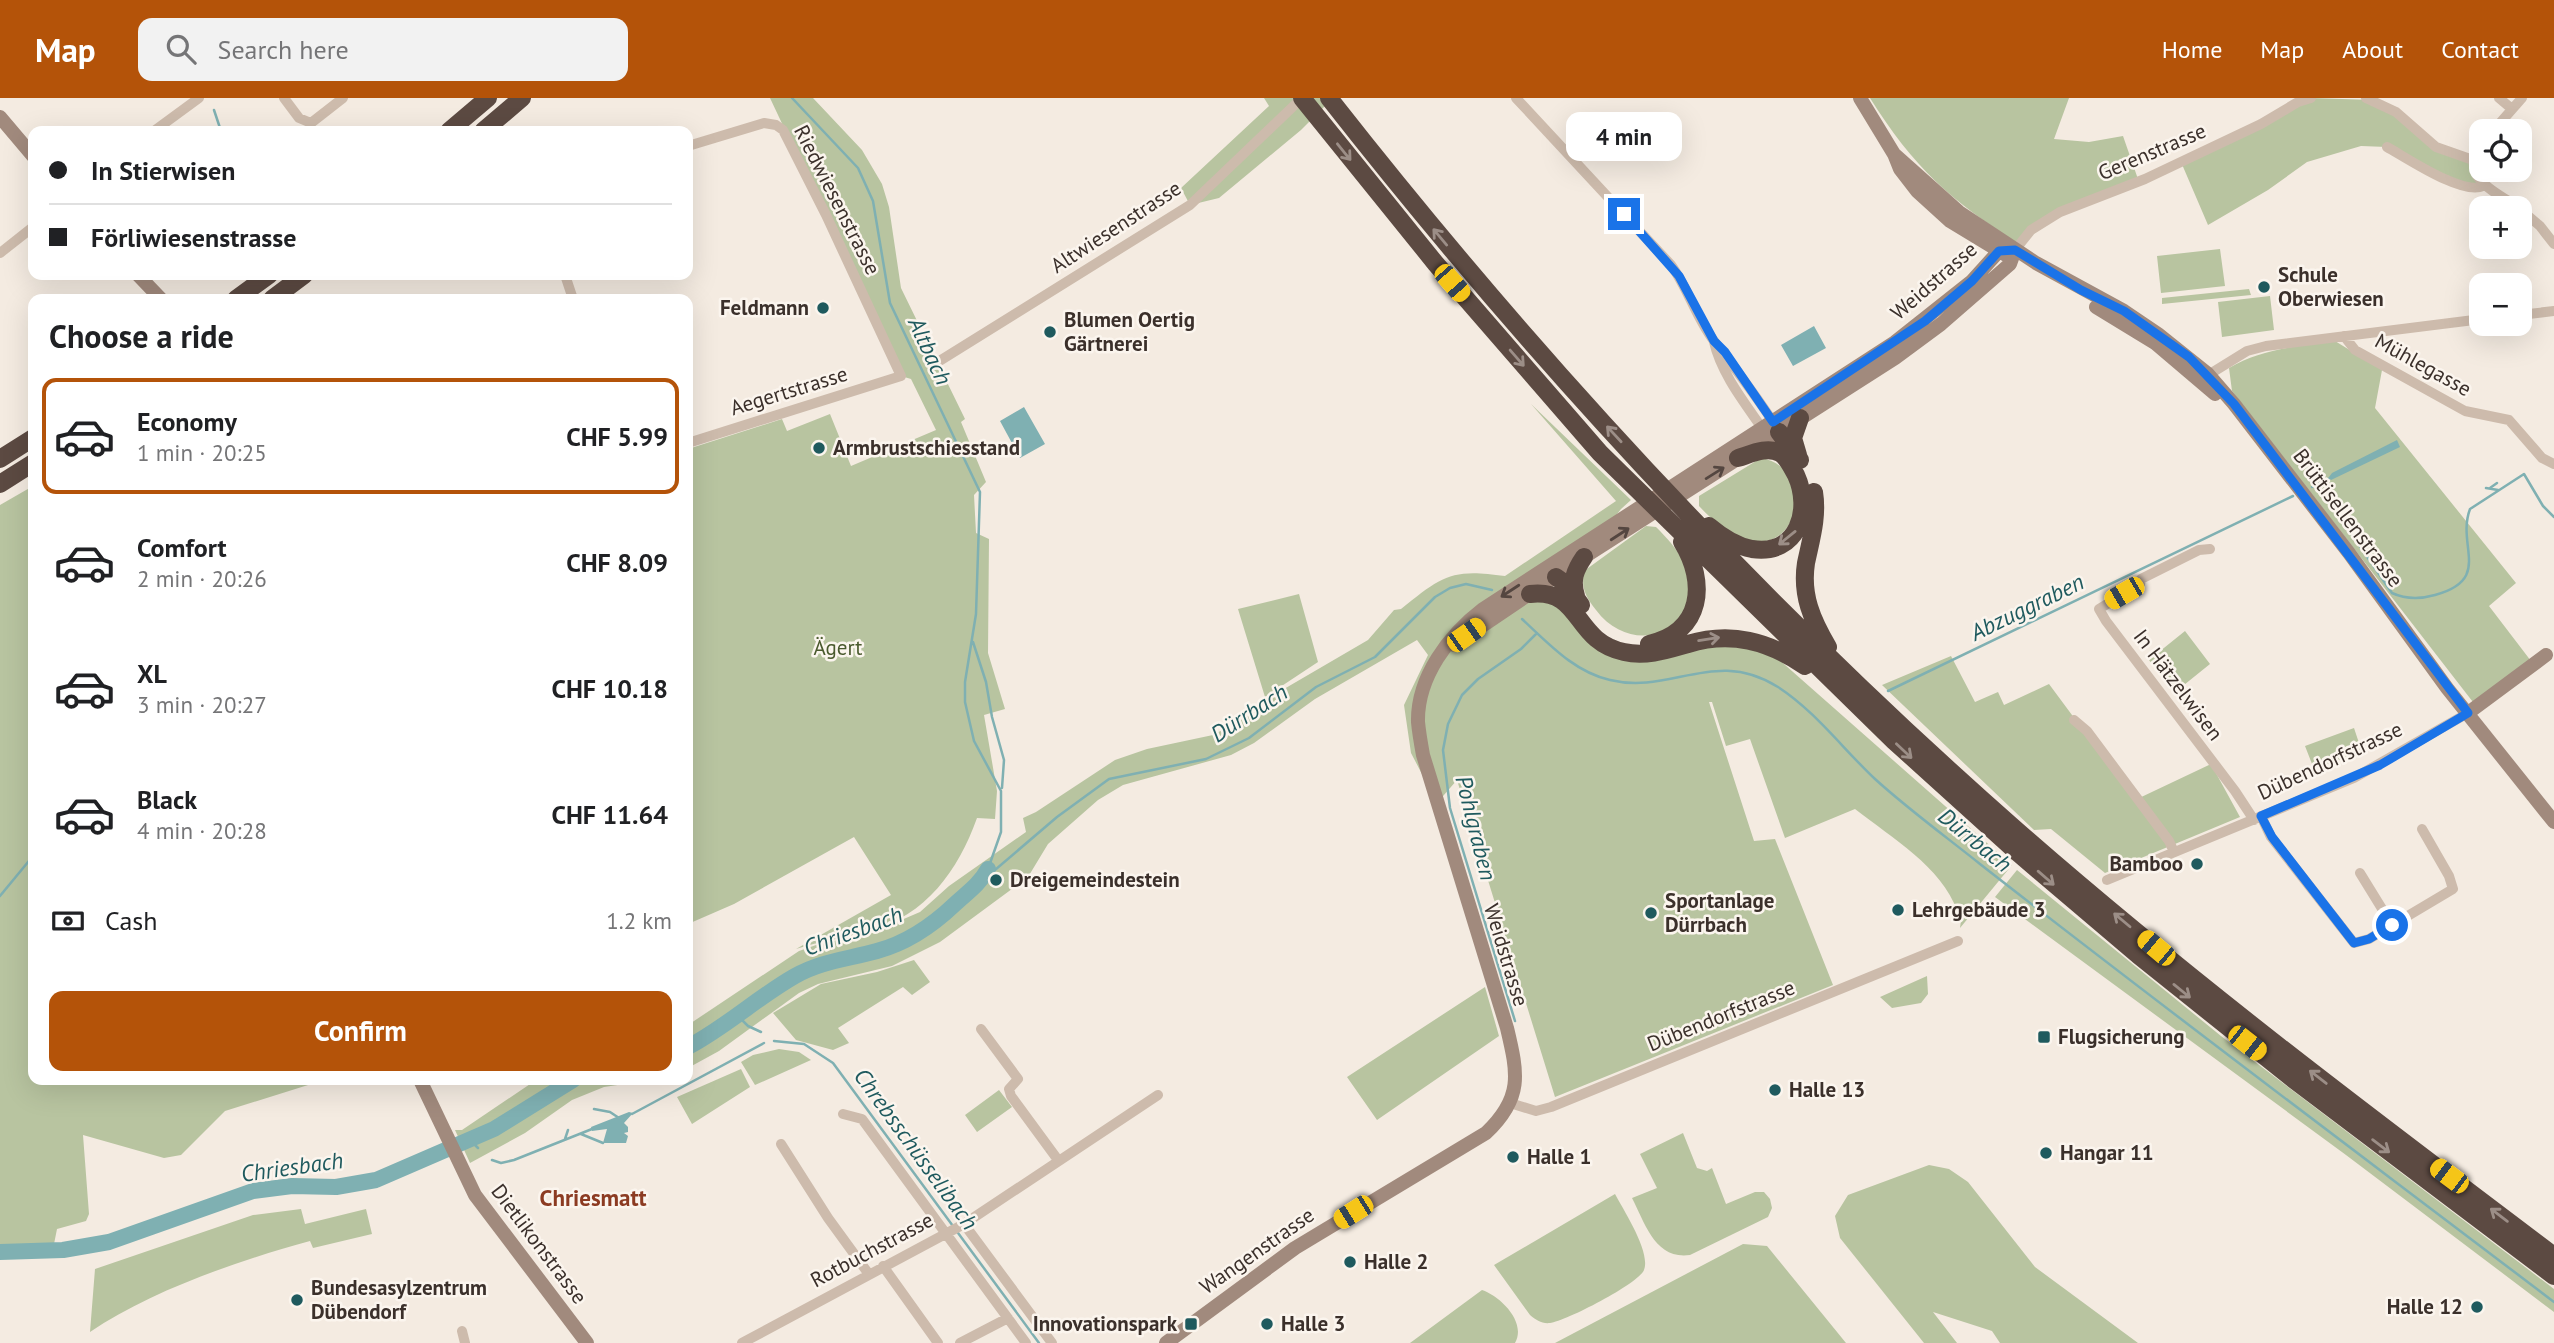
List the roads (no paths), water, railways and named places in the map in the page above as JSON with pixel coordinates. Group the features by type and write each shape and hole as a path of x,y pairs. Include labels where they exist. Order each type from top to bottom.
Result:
{"highway":[{"path":"455,126 488,98"},
{"path":"489,126 522,98"},
{"path":"1302,98 1390,208 1572,422 1668,522 1854,704 1992,830 2129,948 2293,1079 2554,1276"},
{"path":"1329,98 1460,260 1723,552 1842,670 2014,828 2156,948 2347,1100 2554,1256"},
{"path":"243,294 262,280"},
{"path":"279,294 297,280"},
{"path":"1661,484 1730,541 1749,548 1769,548 1792,535 1804,511 1792,457 1793,438 1800,418"},
{"path":"1772,429 1811,483 1815,506 1805,570 1807,604 1814,623 1842,670"},
{"path":"0,459 28,441"},
{"path":"1738,458 1765,450 1792,457"},
{"path":"0,484 28,466"},
{"path":"1531,585 1572,601 1600,629 1620,641 1633,644 1652,643 1678,631 1695,607 1697,580 1689,555 1668,522"},
{"path":"1572,601 1573,579 1581,552"},
{"path":"1556,577 1572,601 1586,630 1614,649 1644,654 1712,638 1749,639 1768,645 1796,660 1854,704"}],"street":[{"path":"284,98 303,121 311,123 343,98"},
{"name":"Altwiesenstrasse","path":"933,365 1190,205 1302,98"},
{"path":"1516,98 1671,265 1687,289 1714,341 1725,352 1772,429"},
{"path":"1860,98 1894,154 1900,169 1932,205 1950,221 1999,251 2014,255"},
{"name":"Gerenstrasse","path":"2014,255 2031,230 2060,212 2145,179 2252,129 2298,102 2311,98"},
{"path":"2366,98 2396,112 2436,146 2469,158"},
{"path":"2499,98 2512,109"},
{"path":"2503,119 2522,98"},
{"path":"161,126 196,99"},
{"path":"0,117 28,150"},
{"name":"Riedwiesenstrasse","path":"693,144 764,123 776,125 783,130 901,376"},
{"path":"2387,147 2472,189 2483,186"},
{"path":"1894,154 1959,212 2014,255"},
{"path":"2481,182 2500,196"},
{"path":"2532,219 2554,244"},
{"path":"0,253 28,231"},
{"name":"Weidstrasse","path":"1510,1103 1515,1070 1507,1028 1423,755 1418,723 1420,702 1428,678 1438,661 1466,635 1531,585 1772,429 1799,409 1806,399 1925,321 1972,281 1999,251"},
{"name":"Brüttisellenstrasse","path":"2014,255 2155,343 2204,377 2243,417 2554,822"},
{"name":"Weidstrasse","path":"1686,484 1738,458 1772,429 1800,418 1921,340 2014,255"},
{"path":"143,280 155,294"},
{"path":"2532,314 2554,311"},
{"path":"2204,377 2246,351 2469,321"},
{"name":"Mühlegasse","path":"2344,336 2355,349 2461,409 2509,420 2544,460 2554,464"},
{"name":"Aegertstrasse","path":"693,441 901,376"},
{"name":"In Hätzelwisen","path":"2210,549 2199,550 2141,579 2140,584 2099,609 2105,621 2258,818"},
{"name":"Weidstrasse","path":"1531,585 1556,577 1581,552"},
{"name":"Dübendorfstrasse","path":"2108,880 2371,769 2468,713 2550,652"},
{"path":"2074,720 2092,738 2169,841 2174,852"},
{"path":"2258,818 2354,943 2369,939 2453,889 2449,876 2422,828"},
{"path":"2360,873 2392,925"},
{"name":"Dübendorfstrasse","path":"1510,1103 1536,1111 1551,1107 1958,941"},
{"path":"981,1029 1018,1079 1009,1089 1011,1096 1058,1160"},
{"name":"Dietlikonstrasse","path":"422,1085 483,1207 587,1343"},
{"name":"Rotbuchstrasse","path":"742,1343 955,1228 1157,1095"},
{"name":"Wangenstrasse","path":"1166,1343 1295,1248 1486,1133 1503,1117 1510,1103"},
{"path":"843,1114 862,1119 1052,1343"},
{"path":"781,1144 828,1218 868,1273"},
{"path":"955,1228 1008,1318 1026,1343"},
{"path":"883,1266 938,1343"},
{"path":"960,1343 1008,1318"},
{"path":"462,1331 465,1343"}],"water":[{"path":"1814,326 1826,348 1793,366 1781,345"},
{"path":"1024,407 1045,444 1020,458 1000,421"},
{"path":"2397,440 2400,447 2331,480 2329,477 2332,473"},
{"path":"629,1112 633,1113 624,1123 628,1127 628,1132 624,1133 628,1136 626,1143 603,1143 607,1129 592,1131 591,1127"}],"waterway":[{"name":"Altbach","path":"792,98 858,168 873,201 890,303 980,492 976,614 965,682 965,702 974,741 1001,791 1001,832 988,869"},
{"path":"214,110 219,126"},
{"path":"2317,484 2392,593 2408,597 2435,595 2453,588 2463,580 2468,571 2467,523 2470,509 2524,474 2543,506 2554,517"},
{"name":"Abzuggraben","path":"2312,487 2330,478"},
{"path":"2490,488 2497,483"},
{"path":"2486,488 2498,490"},
{"name":"Abzuggraben","path":"1888,691 2293,496"},
{"name":"Dürrbach","path":"982,881 1057,817 1109,779 1206,759 1249,738 1316,687 1375,657 1435,597 1450,588 1466,584 1492,590"},
{"name":"Dürrbach","path":"1522,619 1573,664 1610,680 1653,682 1713,671 1734,671 1755,676 1778,687 1817,719 1900,801 2194,1029 2554,1302"},
{"name":"Pohlgraben","path":"1515,1021 1450,808 1443,750 1448,724 1462,695 1478,679 1521,649 1537,633"},
{"name":"Altbach","path":"973,642 986,682 1004,760 1002,788"},
{"path":"0,896 28,862"},
{"name":"Chriesbach","path":"693,1044 781,984 805,971 888,948 919,932 969,892 988,869"},
{"name":"Chrebsschüsselibach","path":"738,1016 748,1026 761,1032"},
{"name":"Chrebsschüsselibach","path":"774,1041 804,1044 833,1063 1039,1343"},
{"path":"693,1081 764,1043"},
{"name":"Chriesbach","path":"0,1252 63,1250 109,1242 253,1191 292,1186 336,1187 376,1180 494,1129 565,1085"},
{"path":"632,1114 686,1085"},
{"path":"594,1109 610,1112 619,1118"},
{"path":"492,1160 501,1163 514,1160 592,1129"},
{"path":"565,1139 568,1130"},
{"path":"581,1134 603,1143"},
{"path":"470,1140 478,1148"}],"place":[{"name":"Schule Oberwiesen","path":"2264,287"},
{"name":"Feldmann","path":"823,308"},
{"name":"Blumen Oertig Gärtnerei","path":"1050,332"},
{"name":"Armbrustschiesstand","path":"819,448"},
{"name":"Bamboo","path":"2197,864"},
{"name":"Dreigemeindestein","path":"996,880"},
{"name":"Lehrgebäude 3","path":"1898,910"},
{"name":"Sportanlage Dürrbach","path":"1651,913"},
{"name":"Flugsicherung","path":"2044,1037"},
{"name":"Halle 13","path":"1775,1090"},
{"name":"Hangar 11","path":"2046,1153"},
{"name":"Halle 1","path":"1513,1157"},
{"name":"Halle 2","path":"1350,1262"},
{"name":"Bundesasylzentrum Dübendorf","path":"297,1300"},
{"name":"Halle 12","path":"2477,1307"},
{"name":"Innovationspark","path":"1191,1324"},
{"name":"Halle 3","path":"1267,1324"}],"district":[{"name":"Chriesmatt","path":"593,1198"}],"park label":[{"name":"Ägert","path":"838,648"}]}
